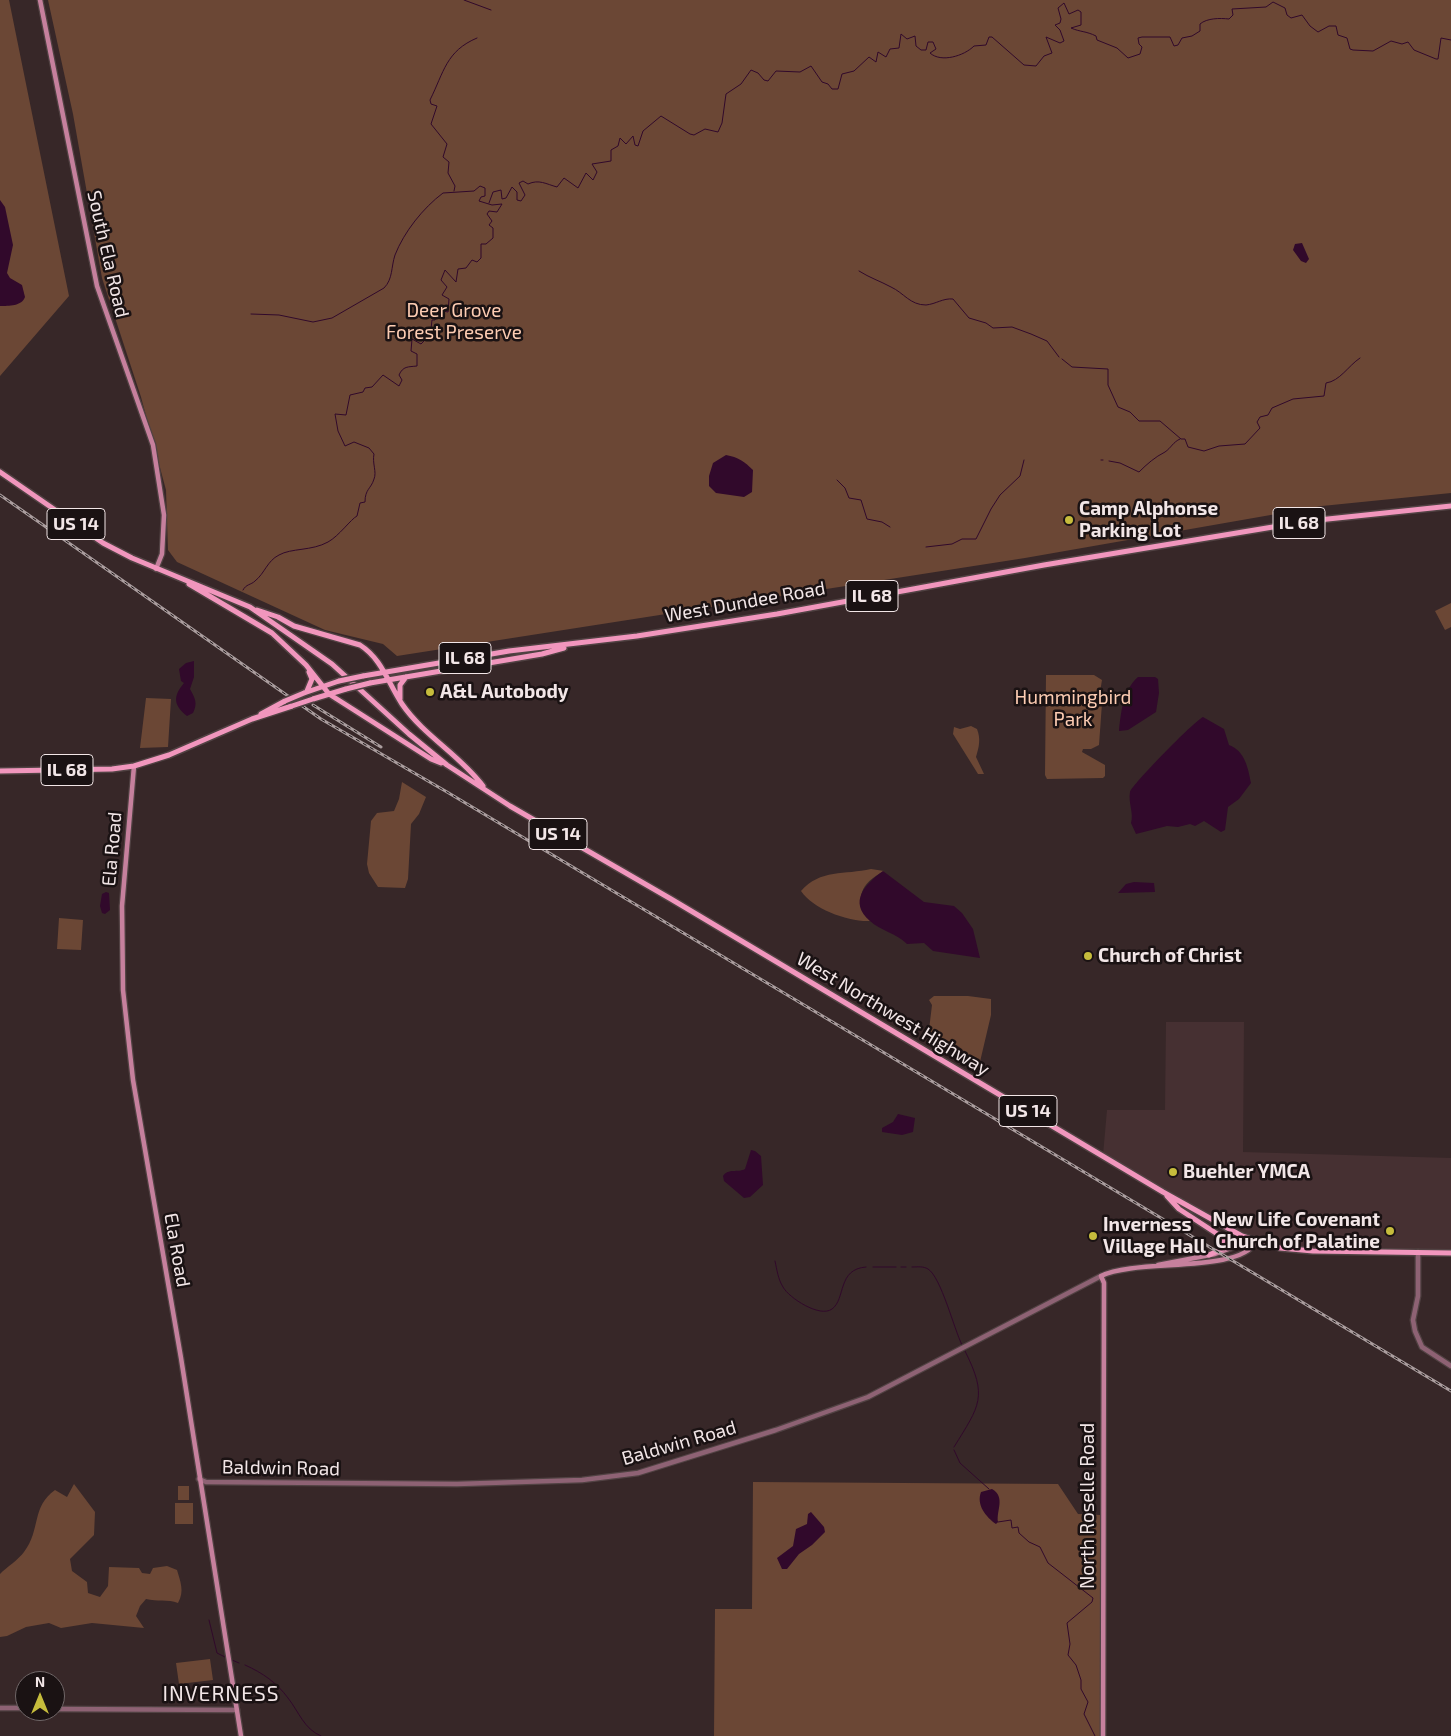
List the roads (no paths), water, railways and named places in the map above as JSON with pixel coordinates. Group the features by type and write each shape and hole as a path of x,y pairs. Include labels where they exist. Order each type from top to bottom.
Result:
{"main road":[{"name":"South Ela Road","path":"40,0 97,286 153,445 164,515 162,554 156,569"},
{"name":"US 14","path":"0,472 104,543 156,569 250,607"},
{"name":"West Dundee Road","path":"323,687 339,681 384,671 777,614 1044,565 1309,521 1451,506"},
{"path":"174,575 262,626 281,640 306,665 329,694 431,759 447,765"},
{"path":"250,607 278,617 294,626 360,645 369,651 384,671 401,702 415,720 470,768 487,790"},
{"name":"West Northwest Highway","path":"250,607 309,647 447,765 1163,1192 1256,1242 1294,1250 1451,1253"},
{"name":"West Dundee Road","path":"329,694 370,683 542,654 577,644"},
{"path":"304,693 309,689 312,679 306,665"},
{"path":"401,702 400,685 406,677"},
{"name":"IL 68","path":"0,770 112,769 134,766 169,755 252,719 285,701 323,687"},
{"name":"IL 68","path":"252,719 329,694"},
{"name":"Ela Road","path":"134,766 122,906 123,990 133,1080 181,1358 241,1736"},
{"path":"1163,1192 1179,1209 1225,1239 1222,1249 1208,1256"},
{"path":"1156,1265 1208,1256 1256,1242"},
{"path":"1101,1276 1124,1268 1229,1259 1252,1249 1256,1242"},
{"name":"North Roselle Road","path":"1101,1276 1104,1283 1103,1736"}],"street":[{"path":"1418,1252 1418,1296 1413,1320 1414,1331 1422,1347 1451,1366"},
{"name":"Baldwin Road","path":"199,1479 211,1482 457,1484 582,1480 638,1473 776,1430 868,1397 1101,1276"},
{"path":"0,1708 15,1708"},
{"path":"65,1709 237,1710"}],"waterway":[{"path":"464,0 491,10"},
{"path":"489,203 493,192 501,190 502,199 506,198 512,187 517,192 517,200 521,201 525,195 519,183 523,181 528,184 539,182 557,187 564,178 578,188 586,173 593,180 597,172 592,164 611,161 611,150 618,146 620,138 626,144 633,136 635,145 638,146 643,131 661,116 690,134 694,135 705,129 718,132 722,123 726,94 741,84 751,70 768,81 776,71 800,72 811,66 822,82 828,84 832,89 838,89 842,74 854,71 869,57 876,62 878,52 886,57 890,49 899,48 901,34 907,39 915,36 916,46 921,50 926,50 928,42 933,42 936,49 930,53 940,58 952,57 964,53 974,46 986,45 989,37 992,37 1024,65 1036,66 1044,56 1052,53 1046,37 1060,43 1064,41 1060,30 1055,25 1060,23 1061,19 1058,8 1064,3 1069,14 1078,10 1081,12 1081,25 1071,28 1096,36 1097,40 1117,48 1128,58 1140,54 1142,47 1139,44 1138,38 1170,37 1174,46 1178,45 1182,38 1192,36 1200,31 1200,24 1203,22 1214,19 1229,19 1233,15 1232,9 1266,7 1273,2 1285,8 1287,15 1291,18 1302,15 1310,26 1318,32 1329,26 1336,26 1338,35 1347,38 1350,49 1353,50 1373,51 1391,41 1402,44 1408,42 1414,50 1438,59 1441,38 1451,40"},
{"path":"454,191 455,186 448,173 449,162 443,157 447,144 431,124 437,106 431,104 430,100 452,56 467,43 477,38"},
{"path":"243,590 258,578 275,558 289,551 315,547 328,542 357,516 360,503 365,502 366,494 375,476 374,454 369,448 354,442 345,446 338,431 335,414 346,415 350,395 363,392 365,388 372,387 383,375 399,386 402,380 399,375 402,370 417,366 417,354 411,351 412,339 421,344 427,338 426,332 431,329 432,320 435,320 438,310 448,312 449,299 442,295 447,287 441,280 445,270 456,282 458,269 466,268 472,260 477,262 481,258 481,244 486,244 493,238 493,228 489,225 492,221 487,214 489,211 497,212 502,204 492,205 479,201 481,197 485,196 485,188 480,186 474,191 443,193 421,213 403,238 395,255 389,281 384,288 332,318 313,322 279,315 251,314"},
{"path":"859,271 896,289 916,303 926,305 946,299 953,299 969,318 986,323 993,328 1012,327 1031,334 1047,341 1059,357"},
{"path":"1062,359 1072,367 1108,369 1108,385 1118,407 1130,412 1139,421 1160,421 1181,439 1185,439 1188,447 1204,451 1219,446 1245,444 1260,428 1257,422 1260,417 1268,415 1272,408 1293,399 1324,396 1326,383 1336,379 1360,358"},
{"path":"1109,461 1120,463 1139,472 1180,439"},
{"path":"926,547 952,544 962,539 976,539 1000,495 1020,476 1024,460"},
{"path":"837,480 845,488 849,498 861,500 867,519 882,522 890,527"},
{"path":"775,1261 780,1281 786,1291 805,1306 820,1311 832,1309 839,1299 843,1285 850,1273 866,1267"},
{"path":"873,1267 896,1267"},
{"path":"901,1267 906,1267"},
{"path":"912,1267 924,1267 933,1274 938,1282 962,1345"},
{"path":"954,1447 970,1421 978,1400 977,1380 965,1351"},
{"path":"954,1450 960,1463 989,1489"},
{"path":"998,1522 1011,1520 1012,1528 1018,1527 1019,1533 1029,1542 1040,1547 1048,1563 1093,1598 1092,1602 1067,1623 1070,1644 1068,1655 1076,1665 1081,1680 1081,1689 1088,1702 1084,1714 1095,1736"},
{"path":"209,1620 217,1653 225,1657"},
{"path":"232,1660 239,1663"},
{"path":"245,1665 258,1671 274,1683 288,1698 306,1725 321,1736"}],"railway":[{"path":"0,495 321,719 447,792 1451,1391"},
{"path":"313,705 381,747"}],"place":[{"name":"Camp Alphonse Parking Lot","path":"1069,520"},
{"name":"A&L Autobody","path":"430,692"},
{"name":"Church of Christ","path":"1088,956"},
{"name":"Buehler YMCA","path":"1173,1172"},
{"name":"New Life Covenant Church of Palatine","path":"1390,1231"},
{"name":"Inverness Village Hall","path":"1093,1236"}],"district":[{"name":"INVERNESS","path":"221,1694"}],"park label":[{"name":"Deer Grove Forest Preserve","path":"454,322"},
{"name":"Hummingbird Park","path":"1073,709"}]}
